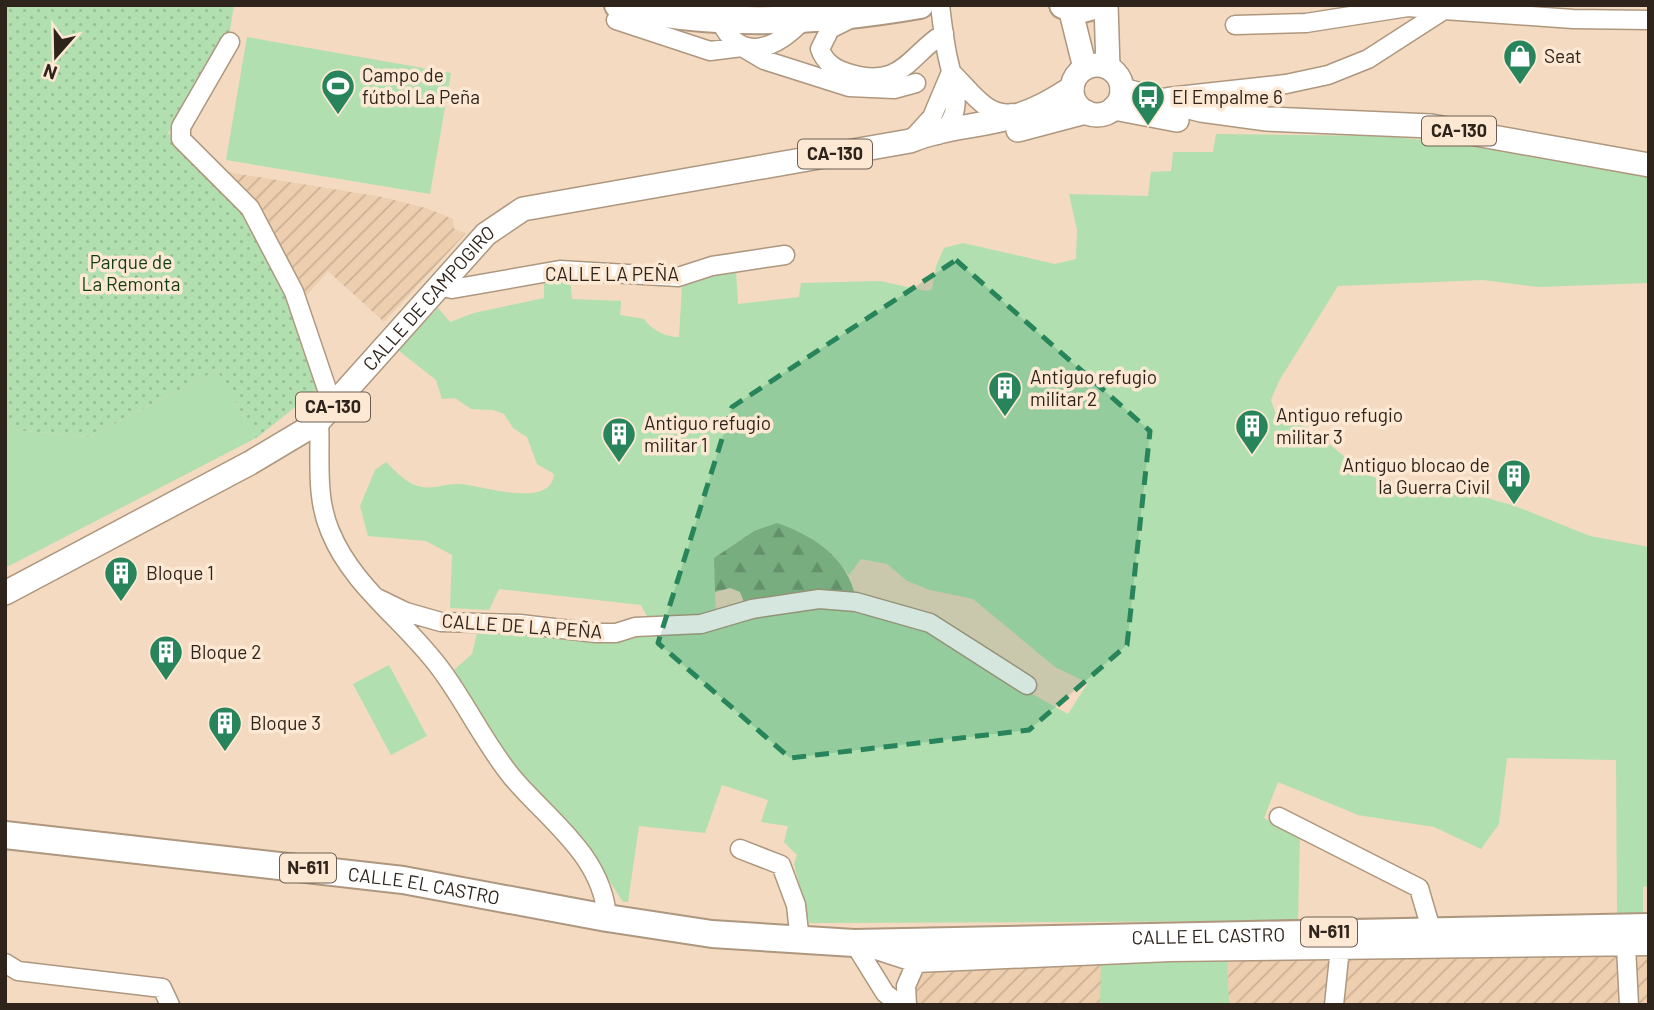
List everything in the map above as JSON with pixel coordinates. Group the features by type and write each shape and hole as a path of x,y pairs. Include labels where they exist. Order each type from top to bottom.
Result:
{"highway":[{"path":"617,12 772,12 805,18 878,13 920,5"},
{"path":"1066,7 1097,5"},
{"name":"CALLE EL CASTRO","path":"5,835 403,880 607,918 712,934 800,941 854,943 1431,929 1649,927"}],"main road":[{"path":"1096,67 1106,5"},
{"path":"1066,7 1096,67 1116,73 1129,101"},
{"name":"CA-130","path":"1072,88 1076,76 1096,67"},
{"path":"1072,88 1073,97 1086,112"},
{"name":"CALLE DE CAMPOGIRO","path":"918,142 948,128 1011,118 1043,106 1072,88"},
{"name":"CA-130","path":"1129,101 1210,123 1267,119 1431,126 1649,165"},
{"name":"CA-130","path":"1086,112 1106,113 1129,101 1190,101 1267,119"},
{"name":"CALLE DE CAMPOGIRO","path":"5,593 250,464 326,414 486,234 523,209 918,142 951,142 1022,129 1086,112"}],"street":[{"path":"940,5 951,72 956,86 956,100 948,128"},
{"path":"1235,25 1306,23 1408,7 1602,12 1649,20"},
{"path":"1190,101 1328,75 1368,59 1444,8"},
{"path":"617,12 710,51 778,43 805,18"},
{"path":"724,12 726,35 764,60 849,87 894,89 916,83"},
{"path":"763,46 772,12"},
{"path":"878,13 854,17 830,29 820,50 831,66 863,78 895,73 915,61 944,33"},
{"path":"230,42 181,127 181,139 250,208 285,271 326,414 319,475 329,530 346,563 421,643 443,672 510,776 583,853 605,894 607,918"},
{"path":"951,72 994,112 1005,114 1043,106"},
{"path":"918,142 951,72"},
{"name":"CALLE LA PEÑA","path":"438,286 452,289 560,270 678,277 712,266 785,255"},
{"name":"CALLE DE LA PEÑA","path":"375,597 406,612 441,622 520,624 596,634 616,633 635,627 701,624 772,605 819,599 856,602 930,623 1027,685"},
{"path":"1279,817 1419,888 1431,929"},
{"path":"740,849 781,865 796,905 800,941"},
{"path":"854,943 885,993 900,1005"},
{"name":"CALLE EL CASTRO","path":"854,943 916,963 1340,948 1649,946"},
{"path":"1626,946 1629,1005"},
{"path":"1334,1005 1340,948"},
{"path":"5,963 18,971 162,988 170,1005"},
{"path":"907,1005 906,986 916,963"}],"highlighted area":[{"path":"956,260 1150,431 1127,645 1029,730 790,758 658,643 732,407"}],"shaded area":[{"path":"227,172 382,197 426,208 453,219 454,229 466,233 384,322 328,271 300,303 222,178"},
{"path":"1649,952 1649,1005 918,1005 914,999 917,981 926,969 1101,958"}],"green space":[{"name":"Parque de La Remonta","path":"5,5 234,5 229,37 168,133 247,212 281,278 319,388 256,438 217,370 89,437 5,429"},
{"name":"Campo de fútbol La Peña","path":"247,37 451,73 430,194 226,160"},
{"path":"1216,134 1382,136 1444,142 1649,175 1649,283 1539,287 1483,280 1338,286 1279,381 1271,400 1275,412 1310,429 1368,475 1386,482 1440,485 1515,506 1590,536 1649,547 1649,886 1643,887 1643,913 1617,913 1616,760 1507,758 1499,824 1481,849 1434,827 1358,815 1278,782 1264,818 1300,836 1298,921 809,923 794,864 797,855 784,842 788,826 761,822 768,800 722,785 705,833 639,826 628,902 623,902 583,840 516,771 470,705 454,670 472,654 478,629 563,634 716,616 649,620 641,605 499,589 489,610 450,608 452,555 426,541 368,536 360,506 375,470 386,462 407,481 417,486 460,484 514,493 541,491 550,485 554,474 537,464 527,437 513,428 504,414 493,410 471,409 455,398 442,399 436,380 398,350 438,308 450,322 474,313 544,298 544,278 570,276 572,299 621,301 620,315 644,319 659,332 679,337 682,287 710,273 736,271 738,304 799,297 801,283 880,281 926,291 932,289 936,266 944,248 963,243 1055,264 1076,259 1077,230 1069,194 1148,196 1151,172 1171,171 1173,152 1213,152","holes":["754,531 833,555 849,575 861,559 887,564 907,581 930,590 973,599 1055,667 1088,683 1068,714 1023,689 938,631 847,605 716,616 714,558"]},
{"path":"217,370 256,438 5,568 5,429 89,437"},
{"path":"777,523 802,533 834,556 849,578 854,591 846,597 744,602 740,592 730,588 715,592 714,558 754,531"},
{"path":"389,665 427,736 391,755 353,684"},
{"path":"1227,956 1229,1005 1100,1005 1101,958"}],"place":[{"name":"Seat","path":"1520,86"},
{"name":"Campo de fútbol La Peña","path":"338,116"},
{"name":"El Empalme 6","path":"1148,127"},
{"name":"Antiguo refugio militar 2","path":"1005,418"},
{"name":"Antiguo refugio militar 3","path":"1252,456"},
{"name":"Antiguo refugio militar 1","path":"619,464"},
{"name":"Antiguo blocao de la Guerra Civil","path":"1514,506"},
{"name":"Bloque 1","path":"121,603"},
{"name":"Bloque 2","path":"166,682"},
{"name":"Bloque 3","path":"225,753"}]}
